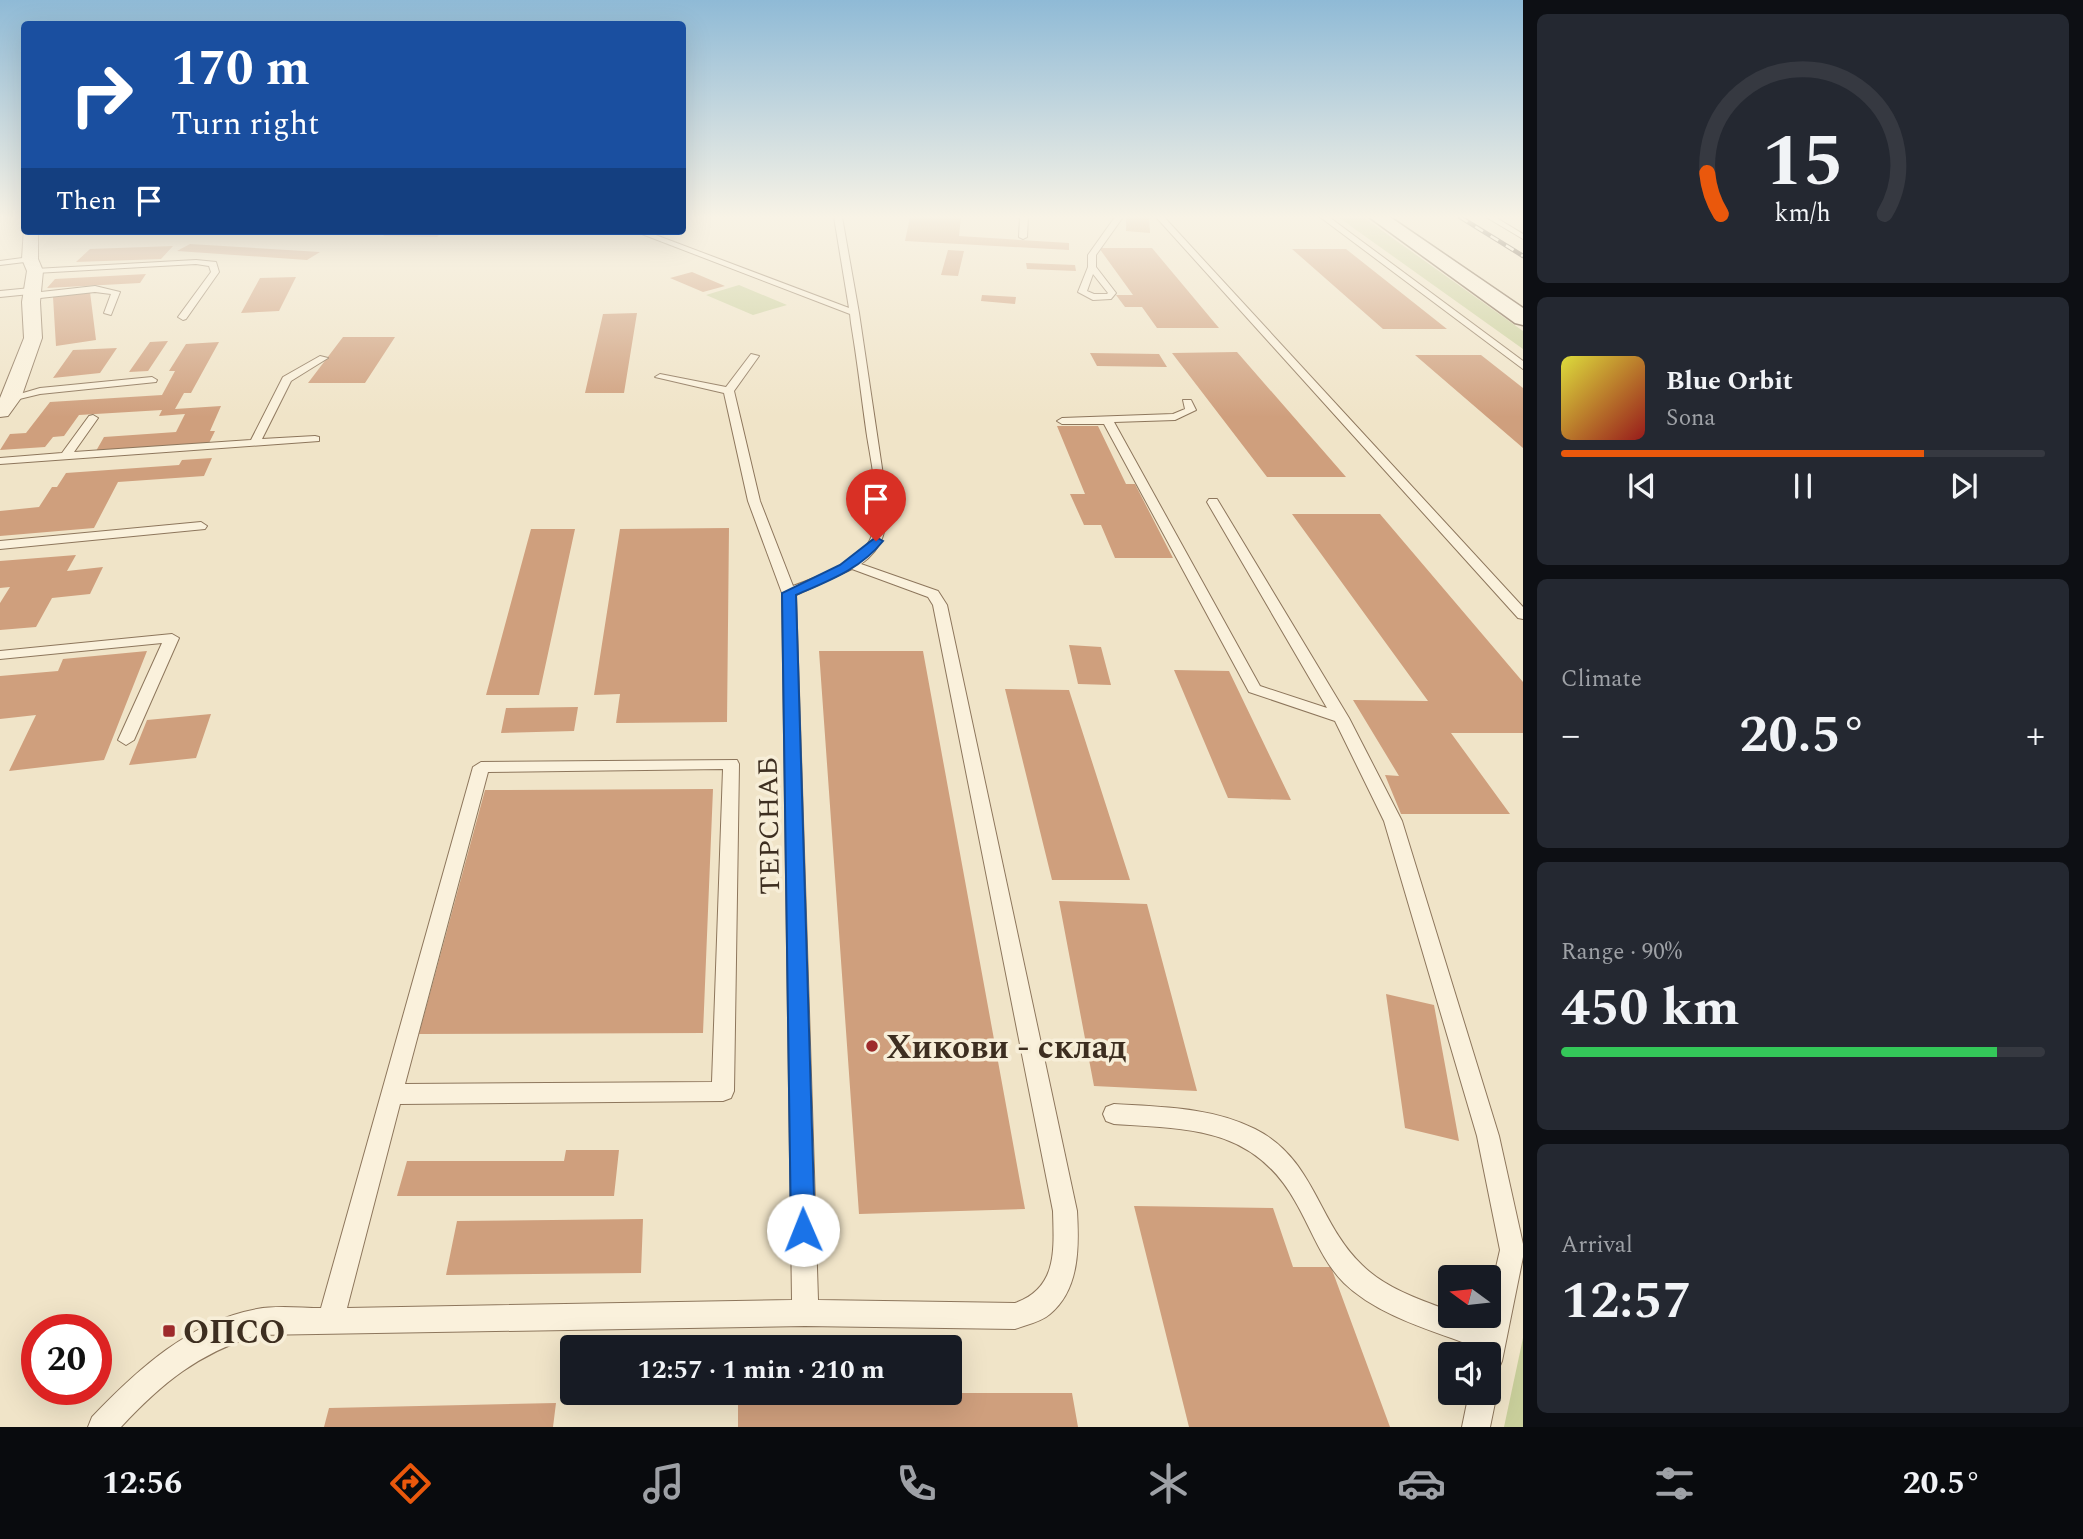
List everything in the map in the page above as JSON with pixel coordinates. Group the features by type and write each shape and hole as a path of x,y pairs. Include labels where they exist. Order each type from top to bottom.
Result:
{"main road":[{"path":"1474,284 1523,318"},
{"path":"1506,284 1523,295"}],"street":[{"path":"5,404 33,338 31,284"}],"lane":[{"path":"183,317 207,284"},
{"path":"778,284 856,313"},
{"path":"789,593 850,564 876,541 881,503 850,284"},
{"path":"1221,284 1523,615"},
{"path":"1413,284 1523,366"},
{"path":"0,294 94,289 116,292 107,313"},
{"path":"660,377 729,391 754,356"},
{"path":"255,443 287,379 323,358"},
{"path":"5,404 40,391 152,380"},
{"name":"ТЕРСНАБ","path":"729,391 754,501 789,593 805,1313"},
{"path":"1062,421 1180,416 1191,410 1187,402"},
{"path":"66,456 93,418"},
{"path":"1108,421 1254,689 1341,718"},
{"path":"0,460 316,439"},
{"path":"1213,502 1341,718 1393,821 1488,1136 1512,1251 1493,1342"},
{"path":"0,545 201,526"},
{"path":"102,1427 132,1394 173,1361 212,1337 257,1322 805,1313 1015,1316 1040,1306 1053,1289 1066,1259 1065,1211 940,605 933,594 850,564"},
{"path":"0,655 172,638 127,740"},
{"path":"331,1321 391,1094 481,767 731,764 723,1091 391,1094"},
{"path":"1114,1114 1202,1121 1238,1130 1266,1146 1291,1171 1331,1243 1354,1275 1474,1342"},
{"path":"1476,1427 1481,1405"}],"green space":[{"path":"1431,284 1456,284 1523,331 1523,349"},
{"path":"739,285 787,305 753,315 706,295"},
{"path":"1523,1338 1523,1427 1504,1427"}],"building":[{"path":"51,284 129,284 47,288"},
{"path":"257,284 293,284 279,311 241,313"},
{"path":"683,284 725,286 703,292"},
{"path":"1125,284 1182,284 1219,328 1157,328 1142,307 1125,307 1116,295 1133,295"},
{"path":"1331,284 1390,284 1447,329 1383,329"},
{"path":"90,292 96,340 56,346 53,297"},
{"path":"982,295 1016,297 1015,304 981,301"},
{"path":"637,313 624,393 585,393 603,314"},
{"path":"343,337 395,337 365,383 308,383"},
{"path":"168,341 148,371 129,372 150,342"},
{"path":"219,342 191,393 184,393 175,409 221,406 210,431 215,431 209,443 96,451 104,437 176,432 185,414 159,416 162,410 79,415 64,436 53,437 45,447 0,450 10,434 26,433 50,402 162,395 175,371 169,371 186,344"},
{"path":"117,348 100,373 53,378 73,350"},
{"path":"1237,352 1346,477 1267,477 1172,353"},
{"path":"1090,353 1159,354 1167,367 1097,366"},
{"path":"1415,355 1481,355 1523,388 1523,448"},
{"path":"1057,426 1098,426 1126,484 1135,484 1173,558 1115,558 1101,525 1084,525 1070,494 1085,494"},
{"path":"212,458 204,476 118,482 94,528 0,536 0,511 39,507 52,487 57,487 66,473 179,465 182,460"},
{"path":"1292,514 1380,514 1523,682 1523,733 1451,733 1510,814 1401,814 1385,775 1399,776 1353,700 1428,701"},
{"path":"729,528 727,722 616,723 620,694 594,695 620,529"},
{"path":"531,529 575,529 539,695 486,695"},
{"path":"76,555 67,571 103,567 90,594 52,598 36,627 0,630 0,603 10,587 0,588 0,561"},
{"path":"1069,645 1101,647 1111,685 1078,684"},
{"path":"147,651 104,760 9,771 36,715 0,719 0,676 58,671 63,659"},
{"path":"819,651 923,651 1025,1209 859,1214"},
{"path":"1174,670 1229,671 1291,800 1228,798"},
{"path":"1005,689 1069,690 1130,880 1052,880"},
{"path":"578,707 574,731 501,733 506,708"},
{"path":"211,714 196,758 129,765 147,720"},
{"path":"713,789 703,1033 419,1034 485,790"},
{"path":"1059,901 1147,904 1197,1091 1094,1086"},
{"path":"1386,994 1434,1005 1459,1141 1405,1128"},
{"path":"566,1150 619,1150 614,1196 397,1196 407,1161 564,1161"},
{"path":"1134,1206 1273,1208 1293,1267 1331,1267 1390,1427 1189,1427"},
{"path":"643,1219 641,1273 446,1275 457,1221"},
{"path":"962,1393 1072,1393 1078,1427 738,1427 738,1405 962,1405"},
{"path":"556,1403 553,1427 324,1427 329,1408"}],"place":[{"name":"Хикови - склад","path":"872,1046"},
{"name":"ОПСО","path":"169,1331"}],"route":[{"path":"803,1230 789,593 845,568 876,541"}]}
